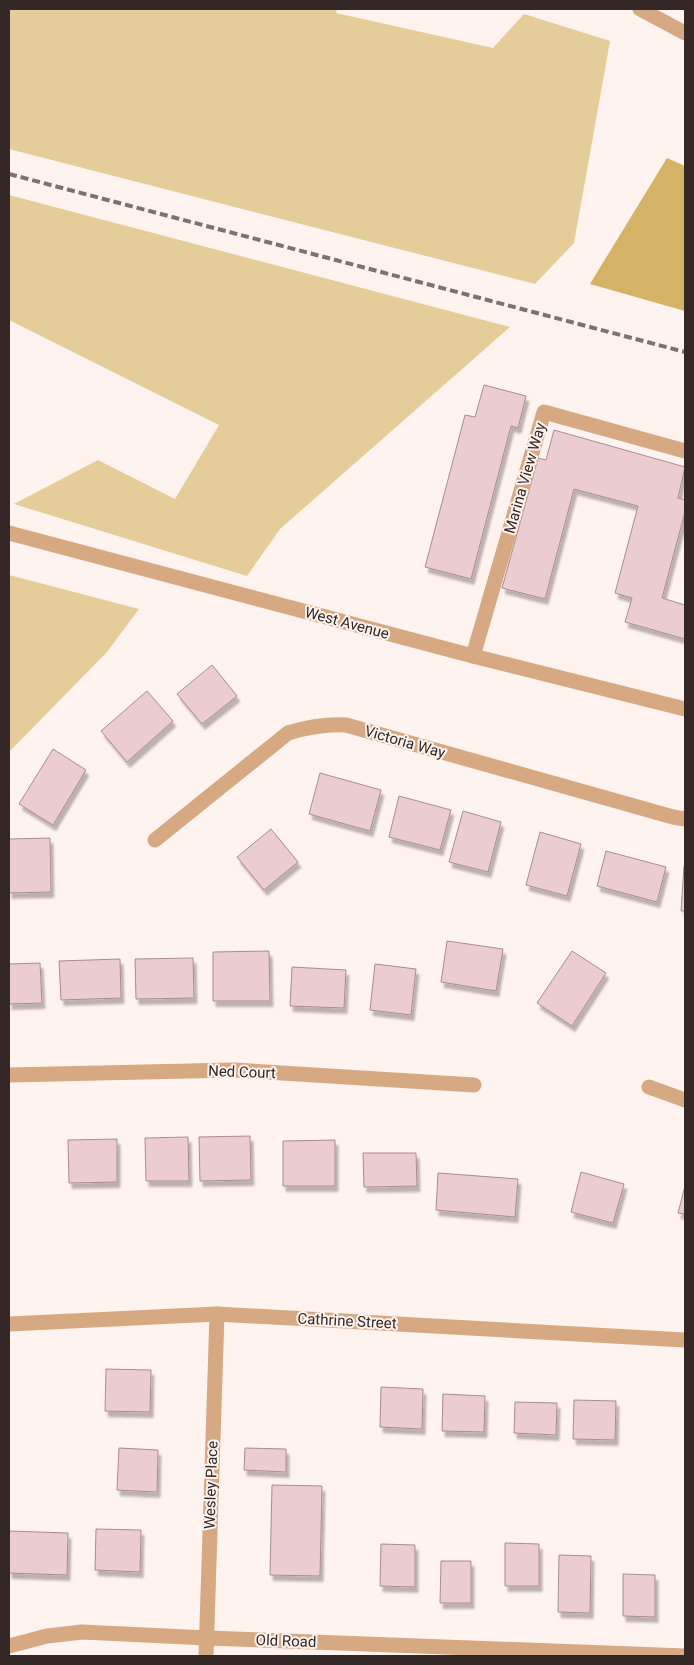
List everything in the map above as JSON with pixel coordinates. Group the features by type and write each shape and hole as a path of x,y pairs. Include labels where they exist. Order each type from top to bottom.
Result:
{"street":[{"path":"640,9 685,33"},
{"name":"Marina View Way","path":"473,656 544,412 685,451"},
{"name":"West Avenue","path":"9,533 473,656 685,709"},
{"name":"Victoria Way","path":"155,840 288,733 328,724 346,725 685,819"},
{"name":"Ned Court","path":"9,1075 234,1070 474,1085"},
{"path":"649,1087 685,1100"},
{"name":"Cathrine Street","path":"9,1324 217,1314 685,1340"},
{"name":"Wesley Place","path":"206,1656 217,1314"},
{"name":"Old Road","path":"9,1646 47,1636 82,1632 529,1654 685,1656"}],"shaded area":[{"path":"9,9 337,9 336,13 493,48 524,14 610,41 574,243 535,284 9,149"},
{"path":"667,158 685,166 685,311 590,284"},
{"path":"9,195 510,327 280,529 247,576 14,504 98,460 175,499 219,425 9,320"},
{"path":"9,575 139,609 107,652 9,752"}],"building":[{"path":"484,385 526,396 518,428 511,426 471,579 425,567 465,415 475,417"},
{"path":"554,430 685,467 678,498 685,500 685,512 662,598 685,605 685,639 625,622 632,598 615,593 638,506 574,489 545,599 502,588 538,458 546,460"},
{"path":"212,665 237,696 202,724 177,694"},
{"path":"147,691 173,721 127,762 101,731"},
{"path":"53,749 86,770 53,825 19,804"},
{"path":"320,773 381,790 370,831 309,814"},
{"path":"399,796 451,810 440,850 389,837"},
{"path":"463,811 501,822 488,872 449,862"},
{"path":"271,829 298,862 264,890 237,857"},
{"path":"540,832 581,844 567,896 526,885"},
{"path":"50,838 51,892 9,893 9,839"},
{"path":"606,851 666,867 657,902 597,886"},
{"path":"684,866 685,911 681,911"},
{"path":"447,941 503,949 496,991 441,982"},
{"path":"269,951 270,1001 213,1001 213,952"},
{"path":"572,951 606,973 572,1026 537,1003"},
{"path":"193,958 194,998 136,999 135,959"},
{"path":"120,959 121,998 61,1000 59,961"},
{"path":"40,963 42,1003 9,1004 9,964"},
{"path":"375,964 416,969 411,1015 370,1010"},
{"path":"292,967 346,970 344,1008 290,1006"},
{"path":"250,1136 251,1180 200,1181 199,1137"},
{"path":"188,1137 189,1181 146,1181 145,1138"},
{"path":"117,1139 117,1182 69,1183 68,1140"},
{"path":"335,1140 335,1186 283,1186 283,1141"},
{"path":"363,1153 416,1153 417,1186 364,1187"},
{"path":"581,1172 624,1184 613,1223 571,1212"},
{"path":"438,1173 518,1179 515,1217 436,1210"},
{"path":"685,1186 685,1214 678,1213"},
{"path":"106,1369 151,1370 150,1412 105,1411"},
{"path":"381,1387 423,1389 422,1429 380,1427"},
{"path":"443,1394 485,1396 484,1432 442,1431"},
{"path":"574,1400 616,1401 615,1440 573,1439"},
{"path":"515,1402 557,1403 556,1435 514,1433"},
{"path":"119,1448 158,1450 157,1492 117,1490"},
{"path":"245,1448 286,1449 286,1472 244,1470"},
{"path":"272,1485 322,1486 320,1576 270,1575"},
{"path":"96,1529 141,1530 140,1572 95,1570"},
{"path":"9,1531 68,1533 67,1575 9,1573"},
{"path":"505,1543 539,1544 539,1586 505,1586"},
{"path":"381,1544 415,1545 415,1587 380,1586"},
{"path":"559,1555 591,1556 590,1613 558,1612"},
{"path":"441,1561 471,1561 471,1603 440,1603"},
{"path":"623,1574 655,1575 655,1617 623,1616"}],"railway":[{"path":"9,174 685,352"}]}
